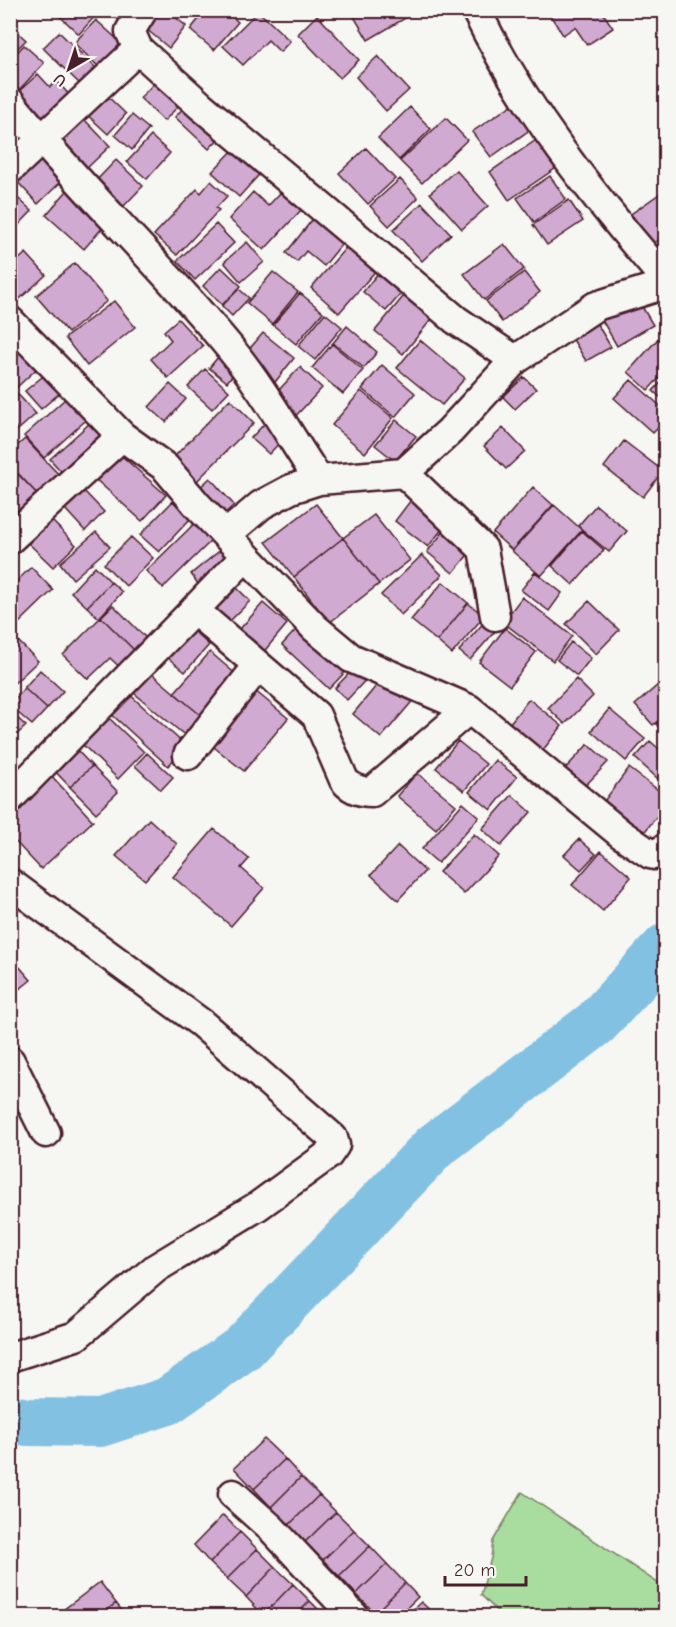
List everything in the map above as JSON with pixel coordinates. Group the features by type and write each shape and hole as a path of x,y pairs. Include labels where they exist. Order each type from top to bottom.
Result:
{"street":[{"path":"143,10 130,31 138,49 201,106 456,320 515,360"},
{"path":"227,534 261,505 291,489 320,480 404,473 450,431 515,360 596,306 666,282 620,227 534,115 500,59 476,10"},
{"path":"10,169 138,49"},
{"path":"10,102 42,141 129,232 231,350 320,480"},
{"path":"10,321 122,436 165,467 198,506 315,628 351,658 469,709 621,834 650,854 654,855 666,848"},
{"path":"10,539 122,436"},
{"path":"404,473 483,549 495,616"},
{"path":"10,798 246,556"},
{"path":"194,610 257,667 316,715 344,780 349,786 363,792 372,792 469,709"},
{"path":"188,755 257,667"},
{"path":"10,883 201,1023 333,1138 335,1145 328,1155 258,1206 156,1268 76,1336 10,1357"},
{"path":"10,1061 46,1133"},
{"path":"233,1494 272,1529 354,1617"}],"green space":[{"path":"522,1492 665,1588 665,1616 502,1616 481,1595 493,1541"}],"building":[{"path":"53,10 94,10 97,14 79,34"},
{"path":"109,10 126,10 118,19"},
{"path":"159,10 167,10 186,26 169,48 145,28"},
{"path":"206,10 225,10 238,22 214,50 190,30"},
{"path":"350,10 419,10 368,40"},
{"path":"601,10 613,28 587,45 575,27 563,35 548,12"},
{"path":"258,11 290,41 280,52 268,40 243,65 223,46"},
{"path":"317,15 359,60 340,78 298,34"},
{"path":"96,20 127,48 104,72 74,43"},
{"path":"10,25 26,40 10,56"},
{"path":"59,32 99,71 83,87 43,48"},
{"path":"24,45 44,63 18,91 10,84 10,60"},
{"path":"378,56 409,90 386,111 356,77"},
{"path":"38,74 50,87 57,81 71,97 42,123 16,94"},
{"path":"162,75 186,98 164,121 140,98"},
{"path":"101,90 126,114 108,134 82,110"},
{"path":"190,101 224,133 209,149 175,117"},
{"path":"516,102 534,127 491,157 472,132"},
{"path":"410,107 431,129 399,160 378,138"},
{"path":"80,115 110,146 85,170 55,138"},
{"path":"132,115 149,129 132,150 115,135"},
{"path":"446,118 467,140 422,183 400,161"},
{"path":"151,136 170,153 147,179 127,162"},
{"path":"539,138 559,166 509,200 490,172"},
{"path":"239,144 265,168 239,197 212,172"},
{"path":"366,148 395,179 368,204 339,173"},
{"path":"43,151 67,176 38,204 14,178"},
{"path":"116,160 143,186 121,209 94,183"},
{"path":"456,170 488,206 462,229 430,193"},
{"path":"550,176 566,199 534,222 517,198"},
{"path":"400,179 418,198 389,226 370,206"},
{"path":"211,181 227,196 216,208 219,210 177,255 154,235 197,189 201,193"},
{"path":"73,184 111,218 84,249 46,215"},
{"path":"10,191 32,211 13,231 10,228"},
{"path":"282,191 302,209 264,250 229,219 253,192 268,206"},
{"path":"662,192 666,197 666,235 653,244 631,214"},
{"path":"569,200 583,221 547,245 533,225"},
{"path":"422,203 451,234 422,261 393,230"},
{"path":"319,211 349,235 324,266 306,251 297,262 286,253"},
{"path":"216,224 234,243 195,280 177,261"},
{"path":"666,239 666,264 653,247"},
{"path":"247,242 264,262 241,282 224,262"},
{"path":"349,244 378,268 339,313 311,288"},
{"path":"504,244 524,269 484,300 464,274"},
{"path":"26,253 46,275 14,304 10,300 10,267"},
{"path":"75,263 107,301 68,333 36,296"},
{"path":"221,267 241,286 222,305 203,286"},
{"path":"382,268 406,288 386,311 363,292"},
{"path":"273,272 298,292 272,324 247,303"},
{"path":"524,272 540,292 502,322 486,301"},
{"path":"239,289 249,298 232,316 222,306"},
{"path":"407,292 435,315 403,354 375,331"},
{"path":"300,293 323,312 296,344 273,325"},
{"path":"635,295 653,325 617,346 599,315"},
{"path":"114,301 135,327 87,366 65,338"},
{"path":"325,313 342,327 315,360 298,346"},
{"path":"178,319 203,346 168,378 151,359 171,340 164,331"},
{"path":"594,319 611,347 586,361 569,333"},
{"path":"347,326 377,352 364,368 333,343"},
{"path":"665,331 666,371 648,390 628,372"},
{"path":"263,333 294,358 272,386 240,360"},
{"path":"420,340 465,378 442,405 397,368"},
{"path":"29,344 44,362 16,388 10,382 10,360"},
{"path":"332,344 363,370 343,394 312,368"},
{"path":"223,351 241,365 227,382 209,368"},
{"path":"382,365 415,393 395,417 362,389"},
{"path":"300,367 322,388 290,422 268,402"},
{"path":"53,368 68,386 41,409 25,391"},
{"path":"205,369 229,391 212,409 188,387"},
{"path":"524,377 536,389 515,409 503,397"},
{"path":"666,377 666,402 653,391"},
{"path":"631,380 666,411 666,420 653,433 614,398"},
{"path":"170,384 186,399 166,422 149,407"},
{"path":"13,389 36,414 18,430 10,421 10,392"},
{"path":"75,390 95,412 44,458 24,436"},
{"path":"361,391 393,418 365,453 332,425"},
{"path":"230,399 254,423 196,482 173,458"},
{"path":"396,420 416,436 395,461 375,445"},
{"path":"266,422 284,438 269,454 251,438"},
{"path":"90,423 109,444 69,480 50,459"},
{"path":"503,428 525,451 506,469 484,446"},
{"path":"25,439 62,478 41,498 10,466 10,452"},
{"path":"624,441 663,471 643,497 604,467"},
{"path":"116,451 166,495 142,521 93,477"},
{"path":"15,470 38,495 19,513 10,504 10,474"},
{"path":"210,478 234,505 219,519 194,493"},
{"path":"533,487 553,505 512,550 493,533"},
{"path":"84,491 104,512 85,531 65,509"},
{"path":"414,496 447,523 428,547 395,521"},
{"path":"173,501 191,518 159,552 140,535"},
{"path":"316,504 343,538 294,577 266,542"},
{"path":"554,505 582,530 541,576 512,551"},
{"path":"596,505 627,531 609,552 578,526"},
{"path":"45,514 76,545 53,567 22,537"},
{"path":"374,515 410,560 379,584 343,538"},
{"path":"198,520 215,537 163,588 146,571"},
{"path":"450,524 476,545 453,573 427,552"},
{"path":"582,531 604,550 573,585 552,566"},
{"path":"96,532 110,547 73,579 60,563"},
{"path":"131,537 153,558 126,586 104,564"},
{"path":"343,538 379,584 329,623 294,577"},
{"path":"223,548 233,561 200,587 191,574"},
{"path":"422,555 442,575 401,615 381,595"},
{"path":"95,566 111,582 87,607 71,592"},
{"path":"31,567 53,590 19,623 10,615 10,588"},
{"path":"535,572 562,593 549,611 521,590"},
{"path":"228,579 250,601 225,626 203,605"},
{"path":"111,582 122,592 99,618 87,607"},
{"path":"443,582 468,603 437,641 411,620"},
{"path":"522,597 572,636 553,661 503,622"},
{"path":"589,601 619,630 596,654 566,624"},
{"path":"263,603 287,624 256,661 231,639"},
{"path":"468,603 484,616 452,654 437,641"},
{"path":"113,605 154,646 142,658 101,617"},
{"path":"101,617 142,658 127,674 110,658 88,679 63,655"},
{"path":"486,620 497,629 470,660 459,651"},
{"path":"303,622 350,667 329,689 282,645"},
{"path":"186,624 209,645 185,672 161,652"},
{"path":"505,628 536,652 510,686 479,662"},
{"path":"10,633 38,661 10,687"},
{"path":"571,642 591,658 577,676 557,660"},
{"path":"210,652 238,676 203,717 174,693"},
{"path":"358,664 370,675 347,700 335,688"},
{"path":"40,670 63,691 47,709 24,688"},
{"path":"151,673 205,719 188,738 134,693"},
{"path":"386,674 415,698 381,738 353,714"},
{"path":"666,678 666,714 653,725 635,705"},
{"path":"576,679 593,696 565,724 548,708"},
{"path":"24,688 47,709 32,725 10,706"},
{"path":"254,690 288,718 244,771 210,744"},
{"path":"127,692 186,746 168,766 109,712"},
{"path":"529,699 562,726 539,755 506,728"},
{"path":"609,709 645,739 626,761 591,731"},
{"path":"10,711 26,726 10,741"},
{"path":"106,715 144,752 118,779 80,742"},
{"path":"666,716 666,735 656,724"},
{"path":"458,741 486,764 464,791 436,768"},
{"path":"650,741 666,755 665,785 635,758"},
{"path":"588,744 608,762 584,787 565,769"},
{"path":"72,745 92,766 70,787 50,766"},
{"path":"147,753 173,777 161,790 135,766"},
{"path":"495,760 517,777 491,810 469,792"},
{"path":"92,766 118,792 96,813 70,787"},
{"path":"629,768 666,796 666,805 642,835 601,805"},
{"path":"48,772 93,821 41,869 10,836 10,806"},
{"path":"417,773 456,805 436,829 397,796"},
{"path":"512,795 531,812 501,846 482,829"},
{"path":"463,803 479,817 438,863 422,849"},
{"path":"149,819 177,844 145,880 116,856"},
{"path":"214,829 249,859 241,868 264,888 231,926 173,877"},
{"path":"474,834 499,856 464,894 439,872"},
{"path":"579,839 596,854 581,870 564,855"},
{"path":"398,846 425,871 398,900 371,875"},
{"path":"601,851 631,877 603,911 572,885"},
{"path":"10,956 31,980 10,997"},
{"path":"264,1439 285,1459 254,1489 234,1468"},
{"path":"285,1459 301,1477 271,1507 254,1489"},
{"path":"301,1477 319,1495 289,1525 271,1507"},
{"path":"319,1495 336,1512 305,1542 289,1525"},
{"path":"336,1512 354,1530 323,1560 305,1542"},
{"path":"223,1515 240,1532 210,1563 194,1545"},
{"path":"354,1530 370,1546 339,1576 323,1560"},
{"path":"240,1532 257,1549 227,1579 210,1563"},
{"path":"370,1546 387,1564 356,1594 339,1576"},
{"path":"257,1549 275,1567 246,1597 227,1579"},
{"path":"387,1564 405,1583 375,1613 356,1594"},
{"path":"275,1567 293,1584 263,1615 246,1597"},
{"path":"100,1582 116,1603 99,1616 67,1616 63,1610"},
{"path":"405,1583 418,1597 398,1616 378,1616 375,1613"},
{"path":"293,1584 310,1601 295,1616 263,1615"},
{"path":"310,1601 325,1616 295,1616"},
{"path":"421,1602 436,1616 406,1616"},
{"path":"116,1603 126,1616 99,1616"}],"waterway":[{"path":"10,1419 28,1422 100,1423 168,1401 243,1348 434,1147 596,1023 666,947"}]}
